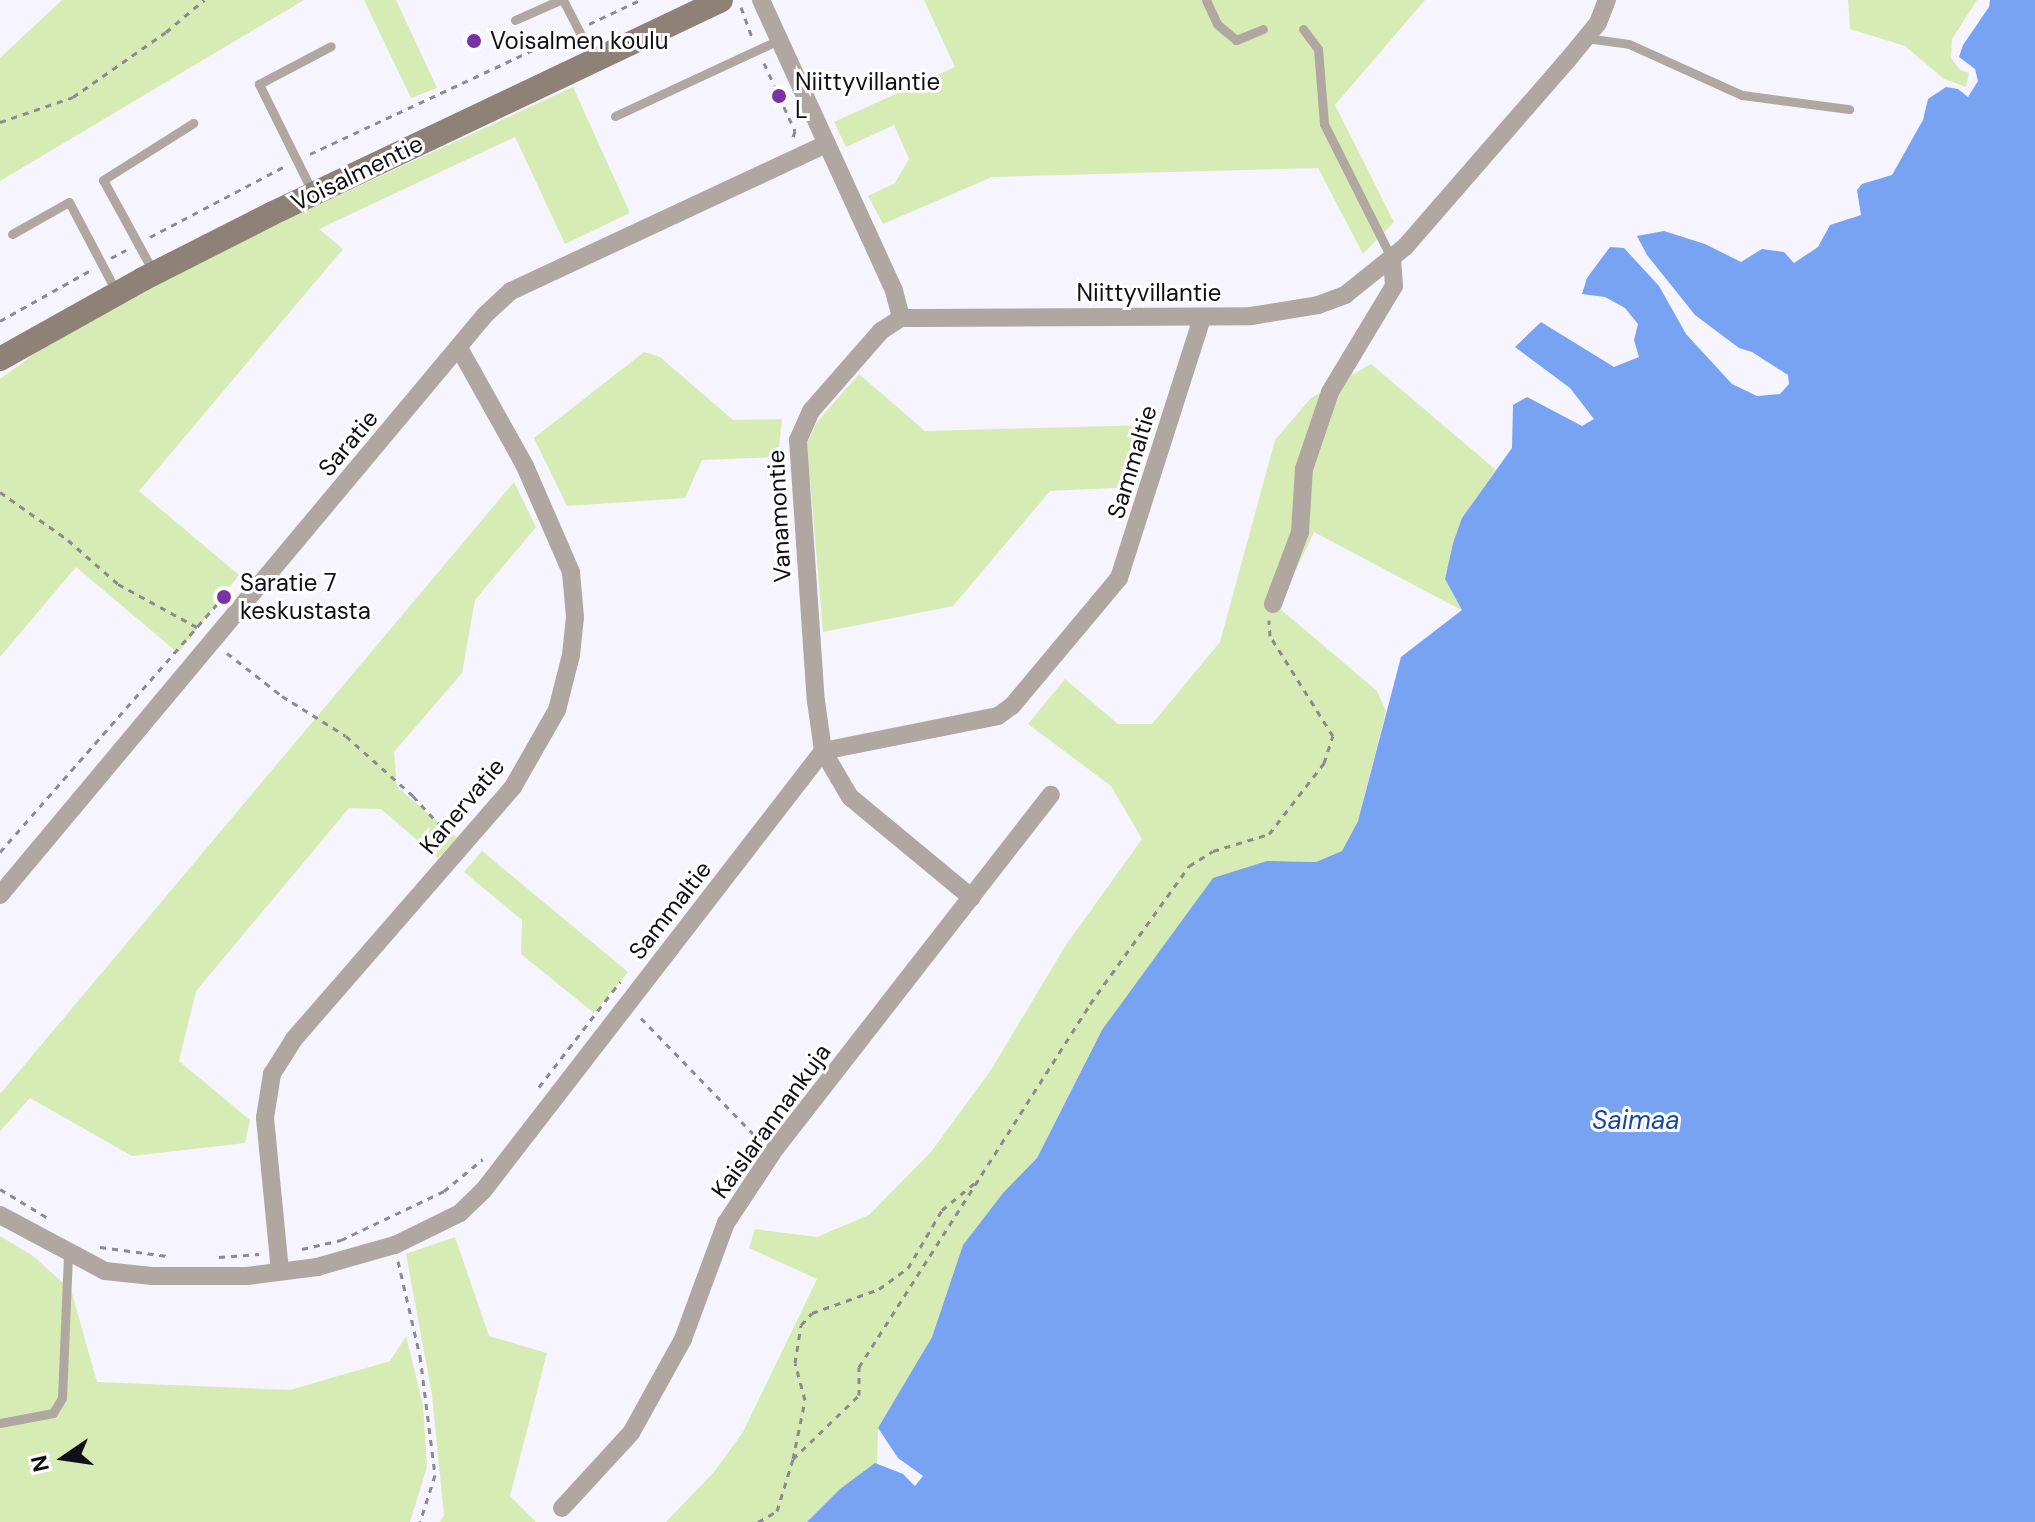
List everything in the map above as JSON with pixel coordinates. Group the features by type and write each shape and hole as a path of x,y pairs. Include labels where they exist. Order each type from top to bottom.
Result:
{"street":[{"name":"Voisalmentie","path":"0,359 154,273 313,193 721,0"},
{"path":"761,0 894,291 901,318"},
{"name":"Niittyvillantie","path":"901,318 1251,316 1318,305 1345,295 1392,259 1586,38 1598,23 1607,0"},
{"name":"Saratie","path":"0,895 459,348 511,291 826,144"},
{"path":"1273,604 1300,532 1304,469 1330,392 1394,286 1392,259"},
{"name":"Vanamontie","path":"823,751 798,440 811,411 881,331 901,318"},
{"name":"Sammaltie","path":"0,1215 68,1254 105,1271 152,1276 247,1276 279,1262 317,1267 395,1245 460,1213 483,1191 823,751 998,716 1012,706 1119,578 1202,318"},
{"name":"Kanervatie","path":"279,1262 265,1118 272,1074 294,1039 513,787 557,710 571,655 575,617 571,572 525,466 459,348"},
{"path":"823,751 850,797 972,898"},
{"name":"Kaislarannankuja","path":"562,1508 631,1433 683,1339 726,1223 772,1153 1051,795"}],"lane":[{"path":"515,20 562,0 594,60"},
{"path":"1206,0 1217,24 1236,40 1263,29"},
{"path":"1303,29 1318,49 1324,124 1392,259"},
{"path":"1586,38 1629,44 1742,95 1849,109"},
{"path":"615,116 779,40"},
{"path":"313,193 259,84 331,46"},
{"path":"154,273 103,180 193,123"},
{"path":"12,234 69,202 117,293"},
{"path":"0,1423 53,1413 62,1398 68,1254"}],"path":[{"path":"0,122 73,97 166,32 204,0"},
{"path":"0,321 137,243 297,160 640,0"},
{"path":"0,492 68,540 118,584 197,627 282,696 346,736 413,796 460,847"},
{"path":"793,1459 859,1395 859,1367 1090,1004 1189,866 1213,851 1269,834 1324,763 1333,736 1270,636 1268,612 1273,604"},
{"path":"539,1087 628,972"},
{"path":"627,1004 772,1153"},
{"path":"215,1257 279,1262 341,1240 444,1191 485,1158"},
{"path":"758,1522 777,1511 793,1459 805,1400 795,1363 801,1325 812,1313 879,1289 908,1268 942,1210 979,1178"},
{"path":"0,1189 56,1223"},
{"path":"395,1245 420,1356 435,1475 420,1522"},
{"path":"94,1247 169,1257"}],"green space":[{"path":"62,0 304,0 0,181 0,58"},
{"path":"364,0 396,0 437,88 411,98"},
{"path":"924,0 1425,0 1335,105 1394,222 1363,254 1318,168 992,177 883,224 868,196 895,183 909,159 894,125 846,147 834,122 955,67"},
{"path":"1848,0 1977,0 1952,39 1951,58 1960,70 1969,73 1966,87 1944,79 1905,46 1850,29"},
{"path":"573,87 630,213 565,244 515,137 319,229 343,249 139,491 239,575 178,653 76,567 0,657 0,379 55,339 236,243"},
{"path":"644,352 660,357 733,420 782,419 778,457 702,460 685,498 567,506 534,438"},
{"path":"1371,364 1496,470 1462,518 1453,543 1445,579 1463,611 1314,532 1278,607 1377,691 1386,711 1358,821 1342,851 1316,862 1267,861 1102,1030 1037,1158 1003,1193 963,1245 932,1337 878,1428 877,1463 840,1489 807,1522 666,1522 714,1472 743,1432 817,1279 749,1248 755,1229 817,1237 869,1215 931,1152 991,1070 1066,945 1142,839 1111,786 1028,724 1065,679 1118,724 1152,724 1220,642 1275,440 1311,398"},
{"path":"859,374 925,431 1151,425 1132,487 1050,491 953,606 823,632 807,443 817,422"},
{"path":"514,482 536,527 475,600 462,673 394,752 397,787 457,838 438,858 381,809 349,808 196,991 179,1061 250,1120 245,1143 132,1156 30,1098 0,1131 0,1094"},
{"path":"482,851 628,972 594,1013 521,954 522,920 464,872"},
{"path":"0,1236 33,1256 71,1290 97,1382 290,1390 390,1361 406,1336 423,1405 427,1467 410,1522 0,1522"},
{"path":"455,1237 489,1336 547,1353 510,1496 536,1522 440,1522 444,1515 432,1395 406,1254"}],"water":[{"name":"Saimaa","path":"1990,0 2035,0 2035,1522 807,1522 840,1489 875,1463 903,1474 915,1486 923,1476 898,1458 878,1428 932,1337 963,1245 1003,1193 1037,1158 1102,1030 1213,878 1267,861 1316,862 1342,851 1358,821 1401,657 1462,610 1445,579 1453,543 1462,518 1512,448 1513,405 1527,397 1582,426 1594,419 1570,388 1515,347 1541,322 1614,367 1639,357 1634,340 1638,324 1625,308 1605,297 1582,294 1587,278 1610,247 1624,248 1659,286 1686,334 1732,384 1757,396 1780,394 1789,384 1788,375 1752,352 1739,348 1695,315 1647,255 1637,236 1664,231 1705,244 1741,262 1762,249 1784,252 1794,263 1818,247 1830,225 1861,215 1857,190 1862,184 1892,175 1923,120 1928,99 1946,87 1958,89 1968,97 1978,81 1975,69 1959,57 1963,45 1989,7"}],"place":[{"name":"Voisalmen koulu","path":"474,41"},
{"name":"Niittyvillantie L","path":"779,96"},
{"name":"Saratie 7 keskustasta","path":"224,597"}]}
